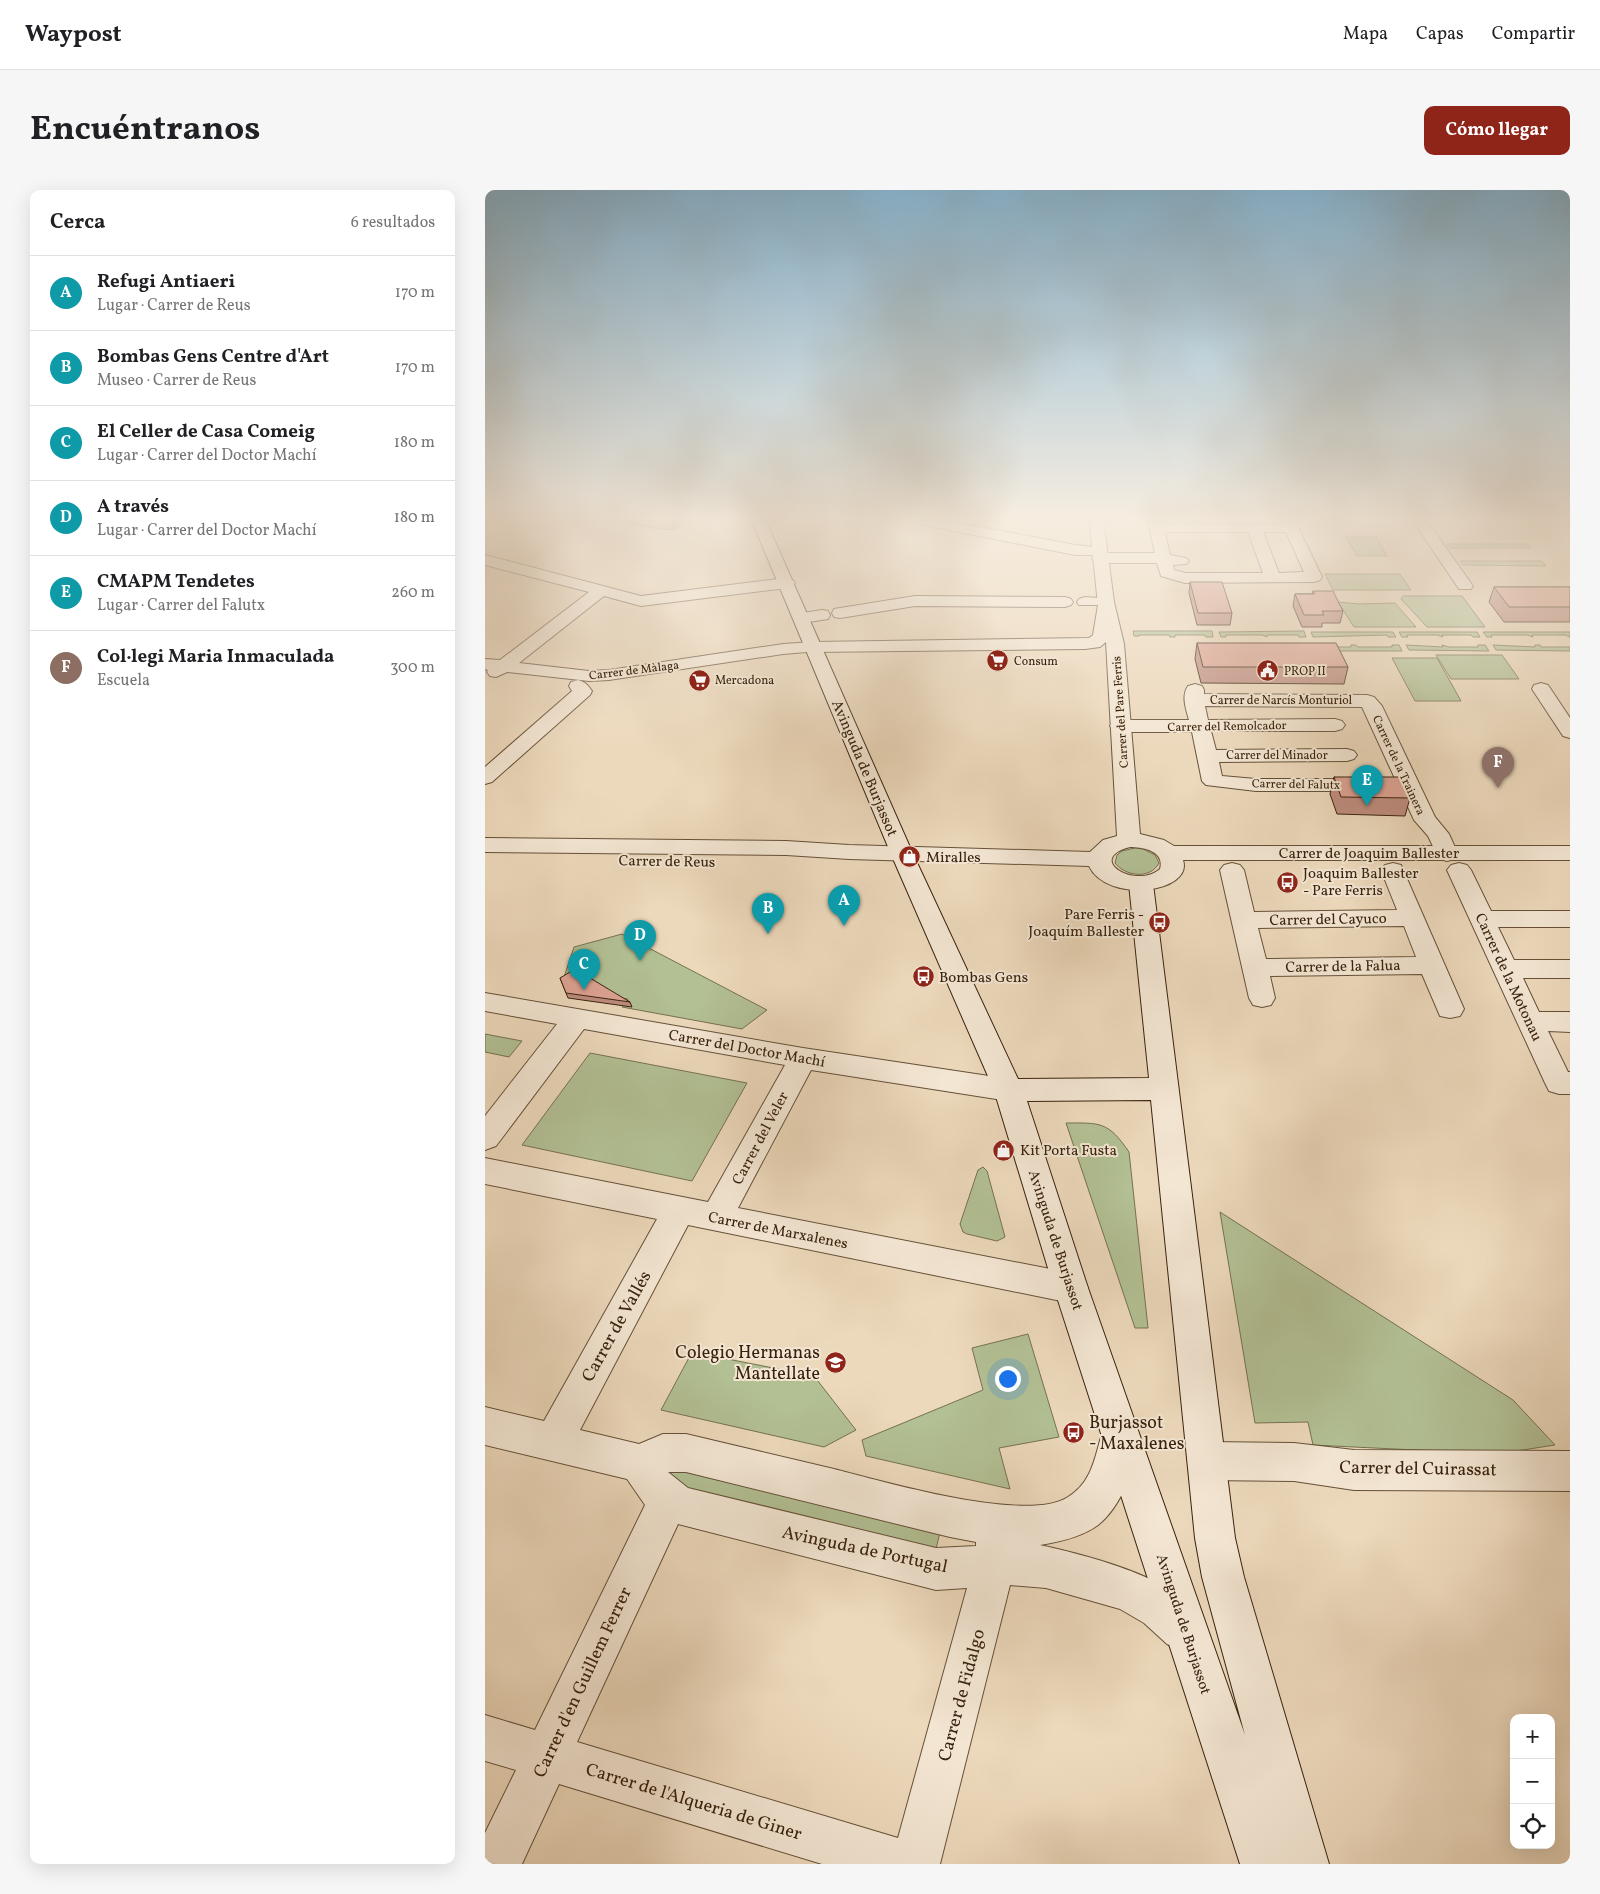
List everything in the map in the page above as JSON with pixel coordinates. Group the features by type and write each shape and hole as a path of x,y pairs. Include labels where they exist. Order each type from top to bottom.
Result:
{"street":[{"path":"489,668 581,599"},
{"path":"634,599 641,601 655,599"},
{"name":"Avinguda de Burjassot","path":"794,599 902,854 1009,1090 1071,1288 1265,1864"},
{"name":"Carrer del Pare Ferris","path":"1105,599 1115,644 1129,840"},
{"path":"839,613 915,601 1065,602"},
{"path":"1038,646 1094,643 1103,635 1106,604 1085,602"},
{"path":"802,618 823,615"},
{"path":"1038,646 1079,648 1092,651 1104,658 1106,670 1117,674"},
{"name":"Carrer de Màlaga","path":"489,668 583,681 609,675 783,649 813,647 1038,646"},
{"path":"485,759 566,688 583,681 583,691 485,778"},
{"path":"1541,689 1570,732"},
{"name":"Carrer de Narcís Monturiol","path":"1200,726 1194,695 1367,701"},
{"path":"1325,700 1358,785"},
{"name":"Carrer de la Trainera","path":"1367,701 1372,706 1425,820 1437,834 1453,862"},
{"name":"Carrer del Remolcador","path":"1120,726 1335,725"},
{"path":"1200,726 1207,756"},
{"name":"Carrer del Minador","path":"1207,756 1347,755"},
{"name":"Carrer del Falutx","path":"1207,756 1213,781 1256,784 1409,786"},
{"path":"1129,840 1152,843 1170,862 1159,880 1141,884 1128,883 1110,877 1100,866 1098,858 1105,848 1120,841 1129,840"},
{"name":"Carrer de Reus","path":"485,845 786,848 902,854 1098,858"},
{"name":"Carrer de Reus","path":"485,859 759,862 849,852"},
{"name":"Carrer de Joaquim Ballester","path":"1170,862 1196,869 1393,870 1453,862 1570,854"},
{"name":"Carrer de Joaquim Ballester","path":"1170,862 1453,862 1570,870"},
{"name":"Carrer de la Motonau","path":"1453,862 1529,1021 1564,1083"},
{"path":"1232,870 1262,998"},
{"path":"1393,870 1449,1010"},
{"path":"1141,884 1215,1538 1223,1577 1304,1864"},
{"name":"Carrer del Cayuco","path":"1244,920 1412,918"},
{"path":"1481,919 1570,920"},
{"name":"Carrer de la Falua","path":"1255,968 1431,965"},
{"path":"1505,969 1570,968"},
{"name":"Carrer del Doctor Machí","path":"485,1002 803,1058 1009,1090 1163,1089"},
{"path":"487,1133 577,1018"},
{"path":"1529,1021 1570,1022"},
{"name":"Carrer del Veler","path":"717,1218 803,1058"},
{"name":"Carrer de Marxalenes","path":"485,1171 1071,1288"},
{"name":"Carrer de Vallés","path":"553,1442 679,1210"},
{"path":"485,1426 639,1463"},
{"name":"Avinguda de Portugal","path":"1121,1434 1118,1459 1111,1478 1097,1499 1079,1515 1056,1523 1033,1527 993,1546 963,1569 936,1568 684,1507 668,1500 656,1490 639,1463 663,1453 686,1453 950,1517 993,1546 1015,1564 1037,1565 1127,1589 1153,1602 1171,1616 1186,1633"},
{"name":"Carrer del Cuirassat","path":"1207,1461 1294,1462 1354,1470 1570,1470"},
{"name":"Carrer d'en Guillem Ferrer","path":"496,1864 668,1500"},
{"name":"Carrer de Fidalgo","path":"915,1864 993,1546"},
{"name":"Carrer de l'Alqueria de Giner","path":"485,1738 903,1864"}],"green space":[{"path":"1401,599 1464,599 1485,627 1427,627"},
{"path":"1338,602 1359,604 1395,603 1416,627 1354,627"},
{"path":"1133,631 1212,631 1213,637 1206,637 1205,635 1175,635 1175,637 1170,637 1169,635 1134,636"},
{"path":"1304,631 1306,637 1299,637 1298,635 1267,635 1267,637 1262,635 1226,635 1226,637 1221,637 1219,632"},
{"path":"1311,632 1393,632 1396,637 1388,637 1387,635 1313,637"},
{"path":"1399,632 1477,632 1480,637 1473,637 1471,635 1442,635 1443,637 1437,635 1407,635 1408,637 1402,637"},
{"path":"1483,632 1570,632 1570,637 1565,635 1532,635 1533,637 1527,635 1491,635 1492,637 1487,637"},
{"path":"1351,645 1358,647 1392,647 1392,645 1399,645 1402,651 1318,651 1322,647 1351,647"},
{"path":"1406,645 1478,647 1478,645 1485,645 1489,651 1409,650"},
{"path":"1493,645 1570,647 1570,651 1496,650"},
{"path":"1436,655 1502,655 1519,679 1451,679"},
{"path":"1392,658 1437,658 1461,701 1415,701"},
{"path":"1135,848 1143,849 1155,855 1159,863 1150,872 1144,874 1131,873 1115,863 1117,855 1122,851"},
{"path":"622,934 767,1010 742,1029 622,1007 628,999 615,997 577,973 562,983 574,947"},
{"path":"485,1034 522,1041 509,1057 485,1052"},
{"path":"590,1053 747,1083 692,1181 522,1145"},
{"path":"1066,1123 1095,1124 1109,1129 1129,1152 1148,1328 1135,1328"},
{"path":"983,1167 987,1171 1005,1237 997,1241 967,1234 963,1232 960,1224 978,1170"},
{"path":"1220,1212 1513,1400 1555,1445 1497,1454 1313,1445 1308,1422 1255,1423"},
{"path":"1028,1334 1059,1437 999,1448 1010,1489 866,1456 862,1440 983,1390 972,1348"},
{"path":"692,1352 814,1376 856,1430 824,1447 661,1410"},
{"path":"658,1463 942,1524 934,1557 696,1500"}],"building":[{"path":"1194,599 1228,599 1232,613 1198,613"},
{"path":"1297,599 1337,599 1343,611 1322,611 1324,615 1304,615"},
{"path":"1503,599 1570,599 1570,607 1509,607"},
{"path":"1197,643 1336,643 1348,667 1203,667"},
{"path":"1334,777 1401,777 1410,798 1341,797"},
{"path":"575,969 630,1002 566,993 560,978"}],"place":[{"name":"Consum","path":"998,661"},
{"name":"PROP II","path":"1268,671"},
{"name":"Mercadona","path":"699,680"},
{"name":"Col·legi Maria Inmaculada","path":"1498,788"},
{"name":"CMAPM Tendetes","path":"1367,806"},
{"name":"Miralles","path":"910,857"},
{"name":"Joaquim Ballester - Pare Ferris","path":"1287,882"},
{"name":"Pare Ferris - Joaquím Ballester","path":"1160,923"},
{"name":"Refugi Antiaeri","path":"844,926"},
{"name":"Bombas Gens Centre d'Art","path":"768,934"},
{"name":"A través","path":"640,961"},
{"name":"Bombas Gens","path":"923,977"},
{"name":"El Celler de Casa Comeig","path":"584,990"},
{"name":"Kit Porta Fusta","path":"1004,1150"},
{"name":"Colegio Hermanas Mantellate","path":"836,1362"},
{"name":"Burjassot - Maxalenes","path":"1073,1432"}]}
